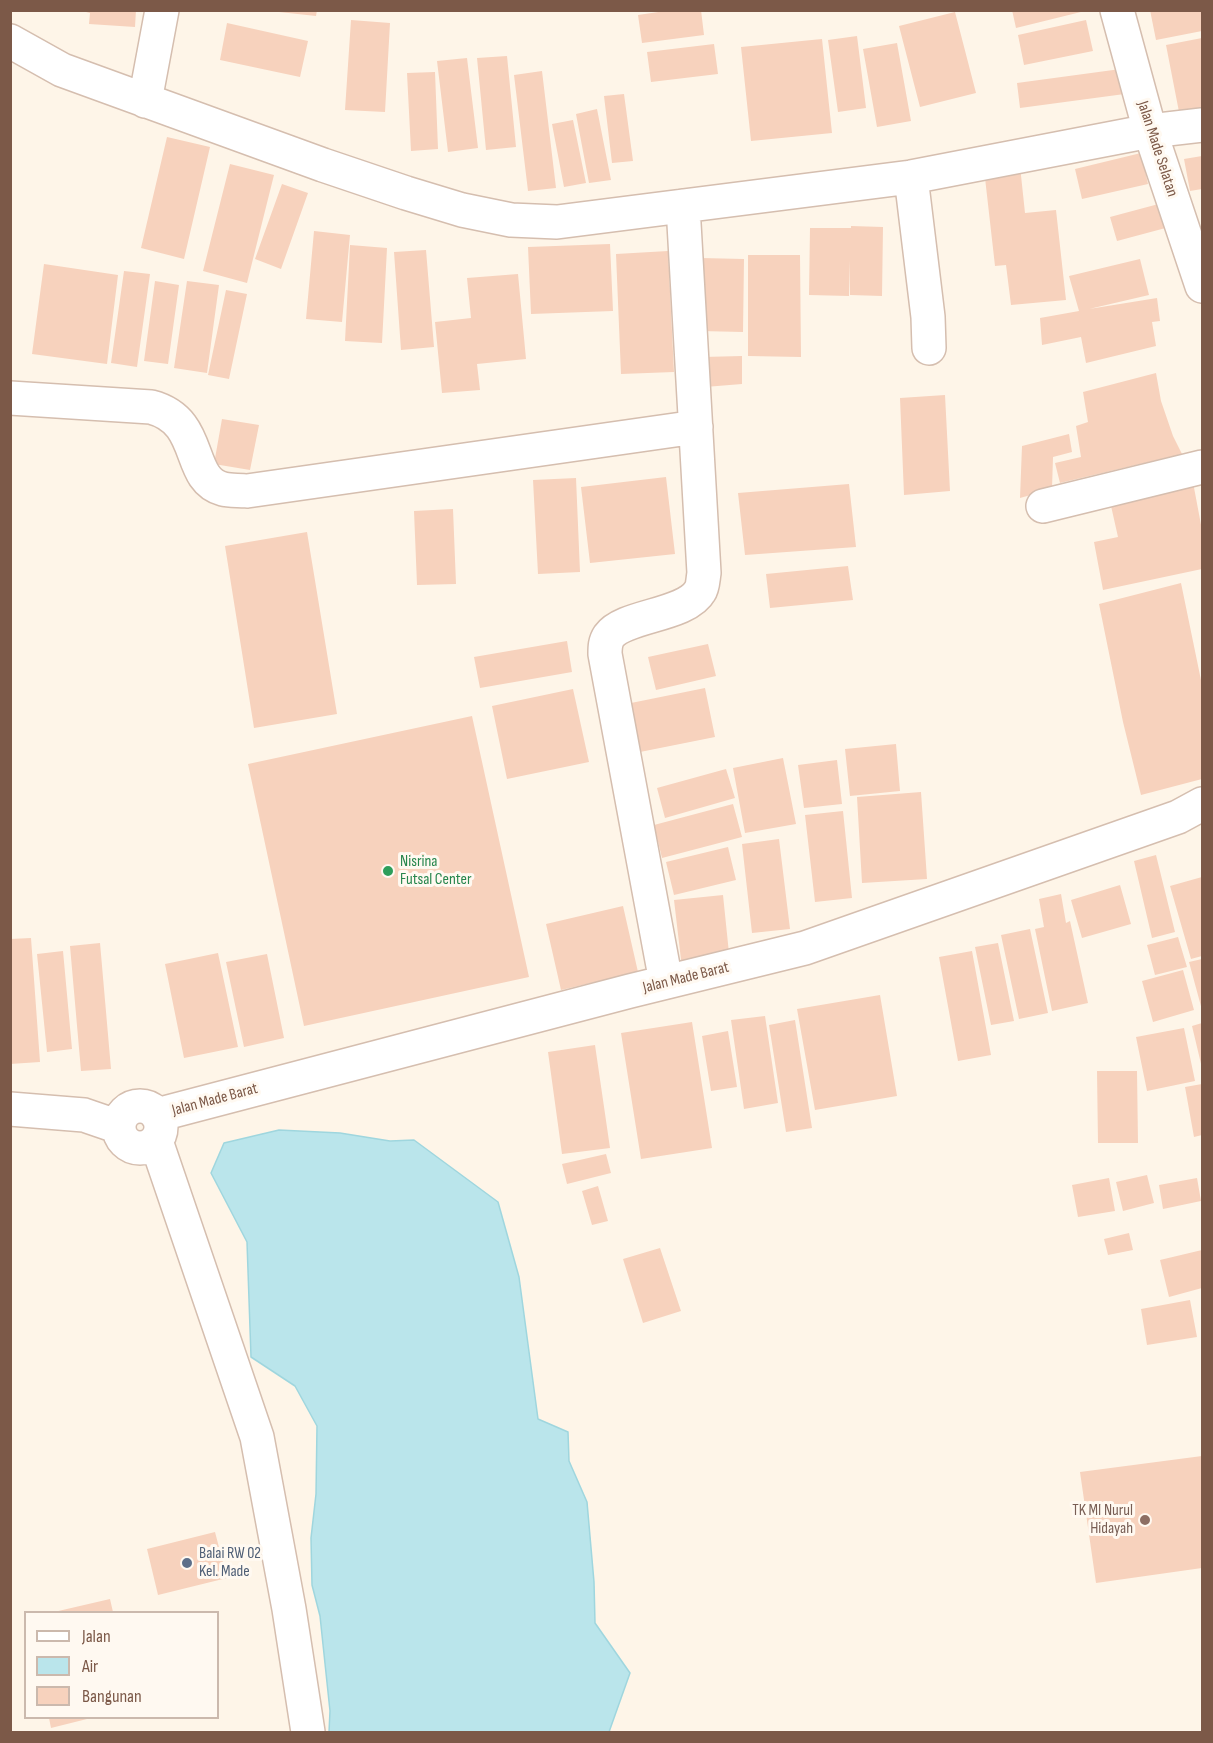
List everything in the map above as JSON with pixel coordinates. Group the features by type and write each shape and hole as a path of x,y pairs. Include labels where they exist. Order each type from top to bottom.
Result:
{"street":[{"path":"144,101 162,10"},
{"name":"Jalan Made Selatan","path":"1117,10 1150,131 1203,286"},
{"path":"10,41 62,70 323,165 462,210 511,220 557,222 911,177 1150,131 1203,125"},
{"path":"911,177 928,317 929,348"},
{"path":"666,982 605,645 613,632 681,606 701,591 704,573 683,206"},
{"path":"10,398 150,407 163,410 174,417 183,428 207,480 222,489 247,491 696,427"},
{"path":"1043,506 1203,467"},
{"name":"Jalan Made Barat","path":"157,1128 666,982 805,948 1178,817 1203,804"},
{"path":"10,1109 84,1116 119,1126 124,1113 138,1106 145,1107 157,1128 257,1437 289,1609 308,1732"}],"water":[{"path":"279,1130 340,1133 390,1141 414,1140 498,1202 519,1277 538,1419 568,1432 569,1461 587,1502 595,1623 630,1673 609,1732 329,1732 330,1711 320,1616 312,1585 311,1538 316,1494 317,1426 295,1386 251,1357 247,1242 211,1173 224,1143"}],"building":[{"path":"86,10 136,10 135,27 89,24 90,13"},
{"path":"279,10 317,10 316,16 279,12"},
{"path":"672,10 701,10 704,35 642,43 638,15"},
{"path":"1012,10 1085,10 1085,11 1016,28"},
{"path":"1150,10 1202,10 1202,31 1156,40"},
{"path":"955,12 976,93 920,107 899,26"},
{"path":"351,20 390,23 385,112 345,110"},
{"path":"1086,20 1093,51 1024,65 1018,35"},
{"path":"227,23 308,41 300,77 220,60"},
{"path":"857,36 866,108 838,112 828,40"},
{"path":"1202,38 1202,113 1180,117 1166,45"},
{"path":"822,39 832,133 751,141 741,47"},
{"path":"897,43 911,121 877,127 863,49"},
{"path":"714,44 718,74 651,82 647,52"},
{"path":"507,56 516,147 486,150 477,58"},
{"path":"467,58 478,148 448,152 437,61"},
{"path":"1128,68 1132,93 1020,108 1017,83"},
{"path":"542,71 556,188 528,191 514,75"},
{"path":"435,72 438,149 411,151 407,73"},
{"path":"624,94 633,161 612,163 604,96"},
{"path":"597,109 611,180 589,183 576,114"},
{"path":"573,120 586,183 564,187 552,124"},
{"path":"167,137 210,147 184,259 141,248"},
{"path":"1141,153 1148,184 1082,199 1075,169"},
{"path":"1202,156 1202,189 1190,191 1184,159"},
{"path":"230,164 274,175 247,283 203,271"},
{"path":"1020,166 1025,213 1056,210 1066,300 1011,305 1006,265 995,266 984,169"},
{"path":"282,184 308,193 281,269 255,259"},
{"path":"1166,202 1173,226 1117,241 1110,217"},
{"path":"851,226 883,227 882,296 850,295 850,260 849,296 809,295 810,228 851,228"},
{"path":"314,231 350,235 342,322 306,319"},
{"path":"610,244 613,311 531,314 528,247"},
{"path":"350,245 387,248 382,343 345,341"},
{"path":"426,250 434,347 401,350 394,252"},
{"path":"668,251 674,372 621,374 616,254"},
{"path":"748,255 800,255 801,357 748,356"},
{"path":"701,258 744,259 743,332 700,331"},
{"path":"1140,259 1149,295 1089,309 1157,298 1160,321 1152,322 1156,346 1086,363 1081,337 1042,345 1040,318 1079,311 1069,276"},
{"path":"44,264 118,275 107,364 32,354"},
{"path":"124,271 150,274 137,367 111,363"},
{"path":"518,274 526,359 477,364 480,390 442,393 435,322 471,318 467,278"},
{"path":"155,281 179,285 168,364 144,361"},
{"path":"187,281 219,285 207,373 174,368"},
{"path":"226,290 247,294 229,379 208,375"},
{"path":"742,356 742,384 705,387 703,357"},
{"path":"1156,373 1161,401 1182,454 1060,483 1055,463 1081,457 1076,426 1088,422 1083,392"},
{"path":"945,395 950,491 904,495 900,398"},
{"path":"222,419 259,425 250,470 214,464"},
{"path":"1069,434 1072,452 1053,457 1052,489 1020,498 1022,446"},
{"path":"666,477 675,554 590,563 581,487"},
{"path":"1192,477 1202,530 1202,569 1103,590 1094,542 1118,537 1109,497"},
{"path":"576,478 580,572 538,574 533,480"},
{"path":"849,484 856,547 745,555 738,493"},
{"path":"453,509 456,584 417,585 414,511"},
{"path":"307,532 337,714 254,728 225,546"},
{"path":"848,566 853,600 770,608 766,574"},
{"path":"1181,583 1202,685 1202,779 1141,795 1123,722 1099,604"},
{"path":"567,641 572,672 480,688 474,657"},
{"path":"708,644 716,676 656,690 648,657"},
{"path":"705,688 715,737 640,752 631,703"},
{"path":"573,689 589,762 507,779 492,706"},
{"name":"Nisrina Futsal Center","path":"472,716 529,977 304,1026 248,764"},
{"path":"896,744 900,791 850,796 845,749"},
{"path":"783,758 796,824 745,833 733,768"},
{"path":"837,760 842,804 804,808 798,765"},
{"path":"726,769 735,798 665,818 657,788"},
{"path":"921,792 927,879 862,883 857,797"},
{"path":"733,804 742,837 662,858 654,825"},
{"path":"843,811 852,898 815,902 805,815"},
{"path":"779,839 790,929 752,933 742,844"},
{"path":"728,847 736,880 674,895 666,862"},
{"path":"1156,855 1175,932 1152,938 1134,861"},
{"path":"1202,877 1202,956 1191,959 1170,886"},
{"path":"1120,885 1131,924 1082,938 1071,900"},
{"path":"1061,894 1066,923 1070,921 1088,1003 1052,1011 1035,929 1044,927 1039,899"},
{"path":"723,895 730,963 682,968 674,900"},
{"path":"623,906 638,972 561,990 546,924"},
{"path":"1030,929 1048,1013 1019,1019 1001,935"},
{"path":"1178,937 1187,967 1155,975 1147,945"},
{"path":"31,938 40,1062 10,1064 10,939"},
{"path":"100,943 111,1069 81,1071 70,946"},
{"path":"998,943 1014,1021 991,1025 975,947"},
{"path":"63,951 72,1049 47,1052 37,954"},
{"path":"972,951 991,1055 958,1061 939,957"},
{"path":"218,953 238,1047 184,1058 165,964"},
{"path":"267,954 284,1038 244,1047 226,962"},
{"path":"1202,959 1202,1010 1189,962"},
{"path":"1183,970 1194,1010 1153,1022 1142,981"},
{"path":"880,995 897,1096 815,1110 797,1009"},
{"path":"765,1016 778,1103 744,1109 731,1020"},
{"path":"795,1020 812,1128 786,1132 769,1025"},
{"path":"692,1022 712,1148 641,1159 621,1033"},
{"path":"1202,1023 1202,1068 1192,1026"},
{"path":"1184,1028 1195,1081 1147,1091 1136,1037"},
{"path":"728,1031 737,1087 711,1091 702,1036"},
{"path":"595,1045 610,1148 562,1154 548,1052"},
{"path":"1097,1071 1137,1071 1138,1143 1098,1143"},
{"path":"1202,1084 1202,1135 1194,1137 1185,1087"},
{"path":"606,1154 611,1173 567,1184 562,1164"},
{"path":"1147,1175 1154,1203 1123,1211 1116,1182"},
{"path":"1109,1178 1115,1211 1078,1217 1072,1185"},
{"path":"1197,1178 1201,1201 1163,1209 1159,1185"},
{"path":"598,1186 608,1221 592,1225 582,1191"},
{"path":"1129,1233 1133,1250 1108,1255 1104,1239"},
{"path":"660,1248 681,1311 643,1323 623,1259"},
{"path":"1202,1250 1202,1288 1169,1297 1160,1260"},
{"path":"1190,1300 1197,1337 1147,1345 1141,1309"},
{"name":"TK MI Nurul Hidayah","path":"1202,1456 1202,1568 1096,1583 1080,1472"},
{"name":"Balai RW 02 Kel. Made","path":"215,1532 227,1578 158,1595 147,1549"},
{"path":"110,1599 113,1611 58,1611"},
{"path":"49,1719 87,1719 51,1728"}],"place":[{"name":"Nisrina Futsal Center","path":"388,871"},
{"name":"TK MI Nurul Hidayah","path":"1145,1520"},
{"name":"Balai RW 02 Kel. Made","path":"187,1563"}]}
